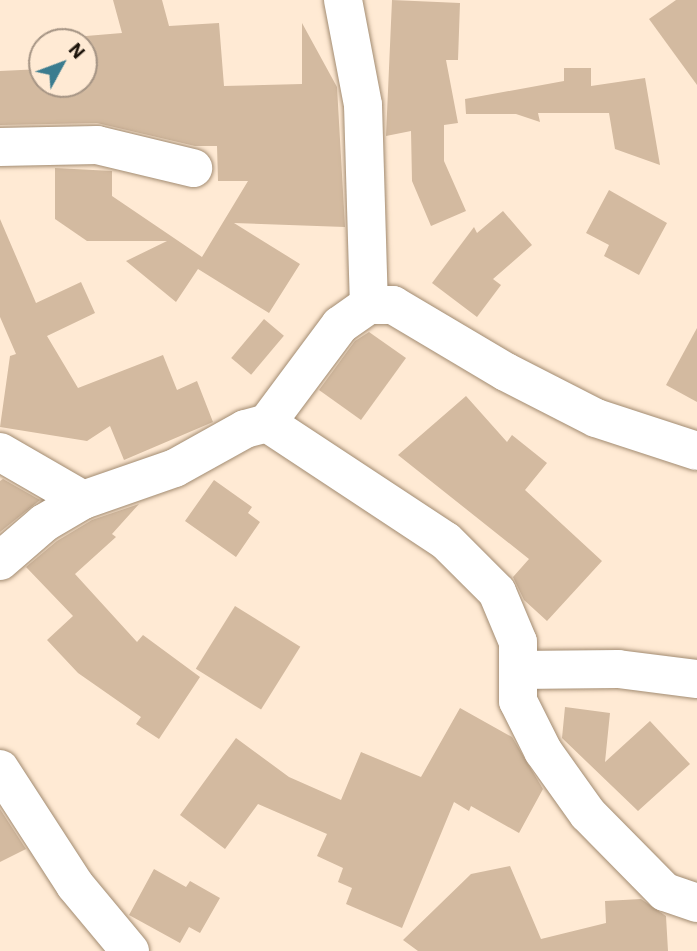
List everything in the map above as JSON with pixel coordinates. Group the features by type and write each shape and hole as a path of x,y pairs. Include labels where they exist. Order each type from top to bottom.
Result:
{"street":[{"path":"343,0 363,105 369,305"},
{"path":"0,147 96,145 193,168"},
{"path":"0,561 44,523 83,500 175,468 245,429 267,423 340,325 369,305 393,305 506,372 596,418 697,451"},
{"path":"267,423 446,541 497,592 518,642 518,701 543,751 587,814 665,892 697,903"},
{"path":"0,452 83,500"},
{"path":"518,670 618,669 697,679"},
{"path":"0,769 75,885 130,951"}],"building":[{"path":"113,0 162,0 169,26 219,23 224,86 302,84 302,23 337,87 345,227 234,223 300,264 269,313 198,269 176,302 126,261 167,241 87,241 55,219 55,168 112,171 112,196 202,257 248,181 218,181 217,146 195,146 97,123 0,125 0,71 28,70 28,98 98,98 98,35 122,33"},
{"path":"392,0 460,3 458,60 446,60 458,123 444,125 444,161 466,211 431,226 412,181 411,131 386,136"},
{"path":"676,0 697,0 697,85 649,19"},
{"path":"564,68 591,68 591,86 645,78 660,165 615,149 609,113 538,113 540,122 516,114 466,114 465,99 564,81"},
{"path":"609,190 667,223 639,275 604,256 609,245 586,233"},
{"path":"503,211 532,245 493,279 501,285 477,317 432,283 474,227 477,233"},
{"path":"0,219 36,303 81,282 95,313 47,336 78,388 163,355 177,390 197,381 213,422 124,460 110,426 87,441 0,427 10,356 16,354 0,317"},
{"path":"264,319 284,336 251,375 231,358"},
{"path":"697,328 697,402 666,385"},
{"path":"369,332 406,358 361,420 319,390 355,341"},
{"path":"466,396 507,442 512,435 547,463 525,490 602,561 547,621 524,600 513,577 529,559 398,455"},
{"path":"3,479 40,500 0,532 0,481"},
{"path":"214,480 252,507 248,513 260,522 236,557 185,521"},
{"path":"139,504 112,534 116,537 75,574 137,642 143,635 200,677 159,739 136,724 141,717 78,673 47,640 73,616 26,567 57,541 92,520"},
{"path":"235,606 300,647 261,710 196,669"},
{"path":"565,707 610,713 605,762 650,721 690,764 638,811 562,738"},
{"path":"460,708 512,737 543,789 519,833 471,806 469,811 454,802 402,928 346,904 352,888 338,882 343,868 317,856 327,834 258,804 225,849 180,815 236,738 289,777 341,800 361,752 421,777"},
{"path":"0,809 26,849 0,862"},
{"path":"510,866 541,939 606,923 605,901 641,899 666,916 668,951 418,951 403,940 471,874"},
{"path":"154,869 186,887 190,881 220,898 200,933 189,927 180,943 129,915"}]}
